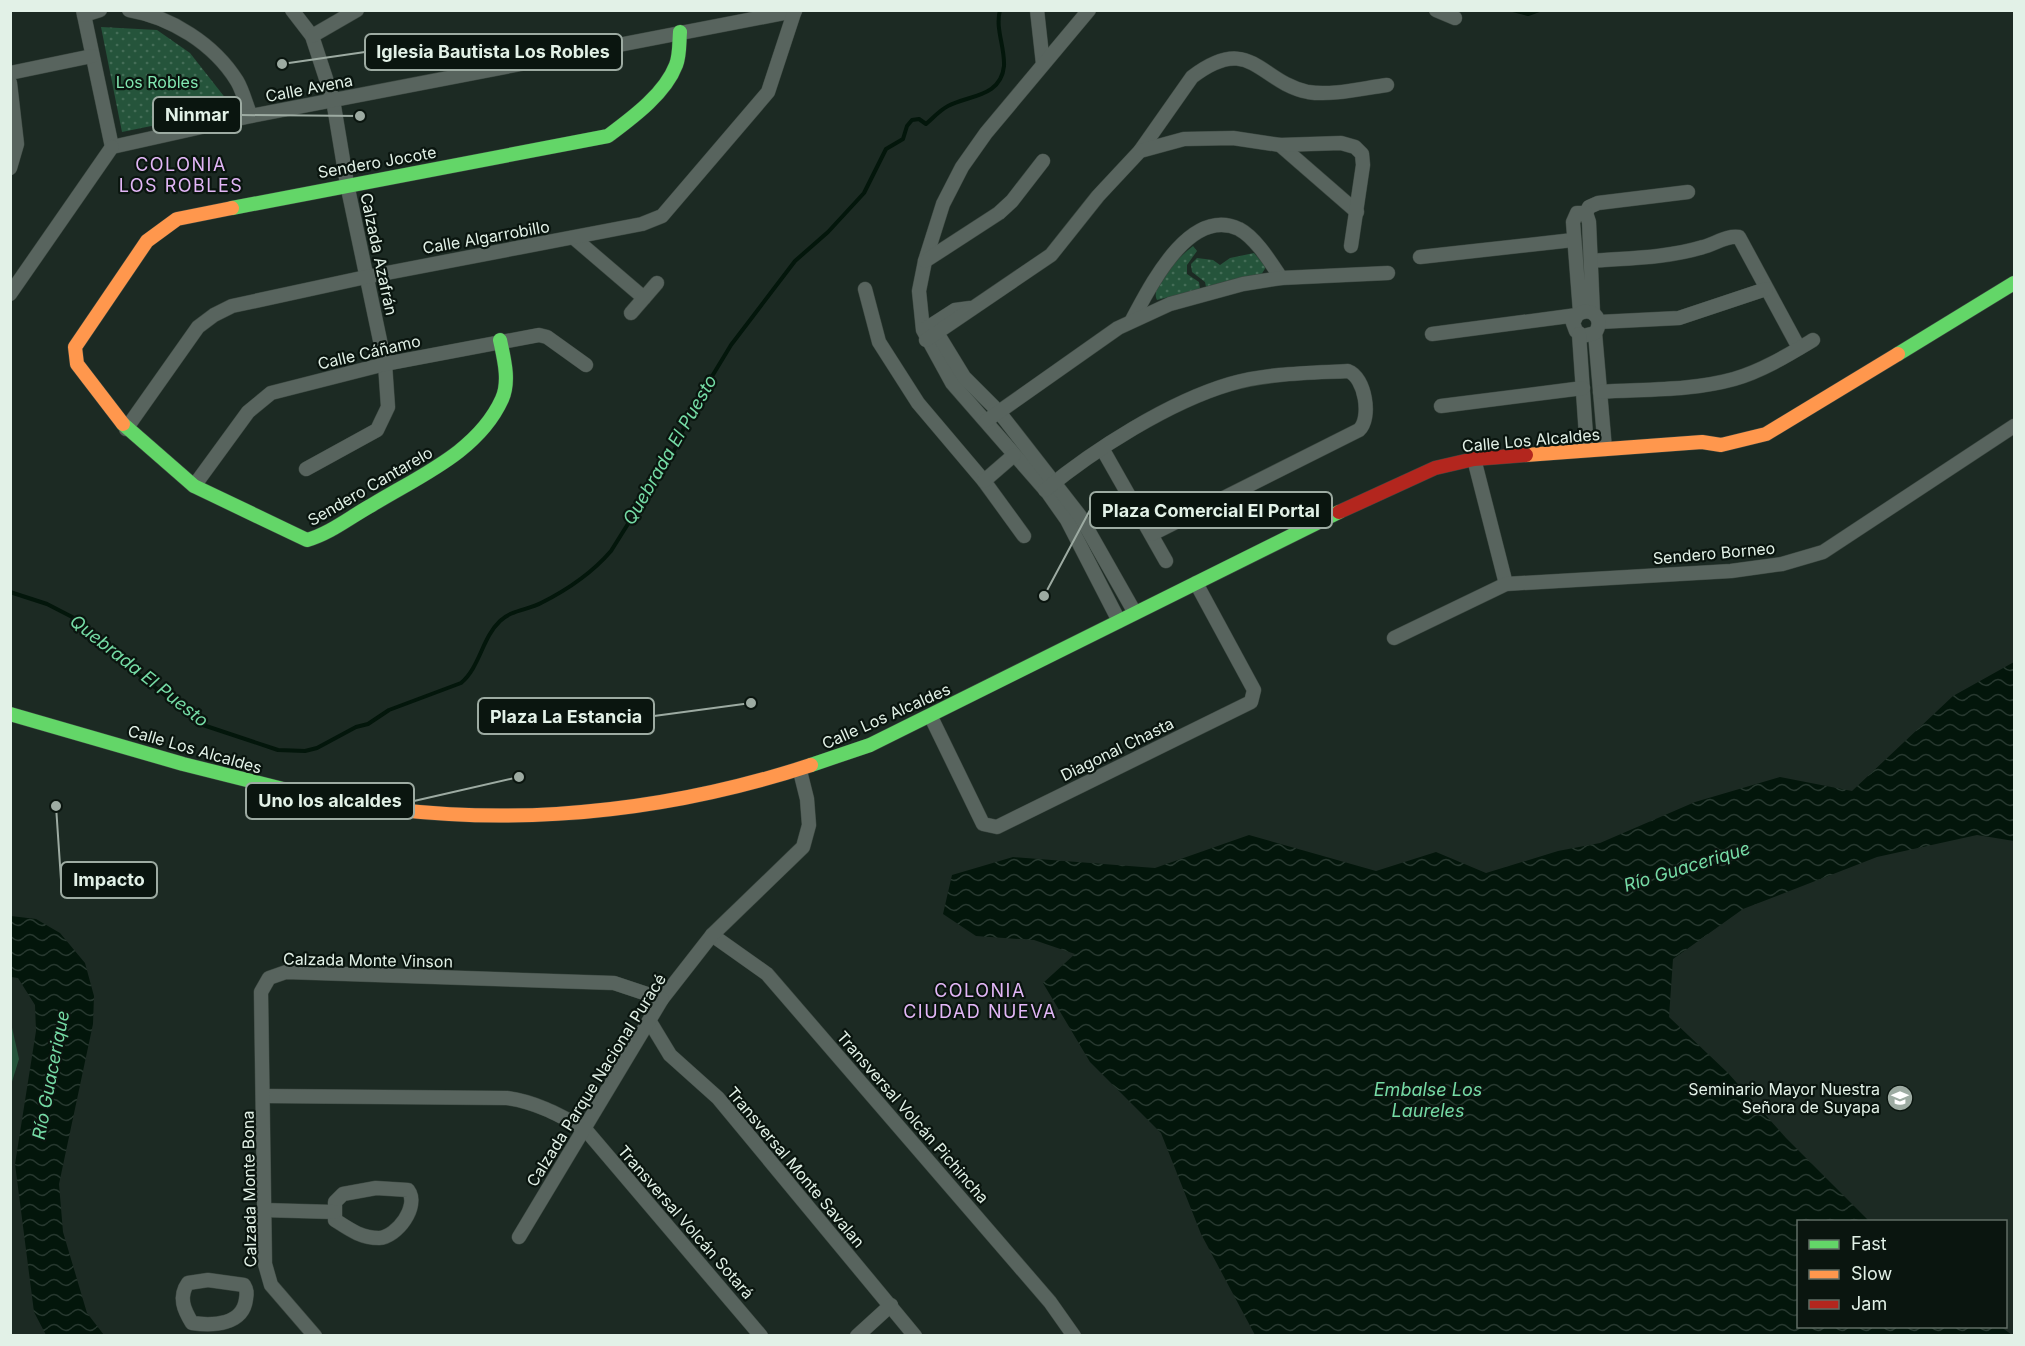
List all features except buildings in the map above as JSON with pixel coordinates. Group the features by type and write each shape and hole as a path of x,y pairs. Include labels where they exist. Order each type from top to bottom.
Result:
{"main road":[{"name":"Sendero Jocote","path":"80,339 140,249 177,219 347,184 608,136 635,114 667,80 677,61 680,32"},
{"name":"Calle Los Alcaldes","path":"1702,442 1718,435 1761,425 2014,274"},
{"name":"Calle Los Alcaldes","path":"10,714 282,790 360,805 441,814 525,816 603,812 674,802 800,771 870,745 931,717 1398,483 1435,468 1474,459 1702,442 1721,445 1766,434 2014,284"},
{"name":"Sendero Cantarelo","path":"80,339 75,347 78,364 126,429 194,486 292,535 307,540 319,537 374,503 438,468 479,432 496,412 504,396 505,365 500,340"}],"street":[{"path":"10,294 112,147 84,13 100,10"},
{"path":"129,10 159,18 190,34 216,55 238,83 251,116"},
{"name":"Calzada Azafrán","path":"292,10 312,36 333,100 347,184 385,364 388,407 382,424 377,430 340,453 306,469"},
{"path":"312,36 357,10"},
{"path":"1037,10 1043,64"},
{"path":"1089,10 986,133 962,167 943,204 925,261 919,291 921,313 952,384 1014,455 1050,485 1080,516 1135,613"},
{"path":"1436,10 1455,18"},
{"name":"Calle Avena","path":"112,147 251,116 795,11"},
{"name":"Calle Algarrobillo","path":"126,429 198,327 214,315 232,306 366,277 652,221 678,200 768,92 795,11"},
{"path":"10,73 92,56"},
{"path":"930,332 1051,255 1098,196 1140,151 1192,77 1202,69 1227,59 1255,62 1294,88 1310,92 1387,85"},
{"path":"10,83 16,144 10,168"},
{"path":"1140,151 1184,139 1233,138 1280,146 1341,144 1355,147 1362,154 1363,165 1351,246"},
{"path":"1280,146 1357,212"},
{"path":"925,261 999,213 1012,201 1043,161"},
{"path":"1579,334 1587,336 1589,319 1591,261 1586,213 1589,207 1598,202 1688,192"},
{"path":"1586,213 1577,213 1574,216 1573,240 1589,319 1600,392 1605,449"},
{"path":"1132,320 1163,264 1192,237 1212,227 1228,226 1241,230 1269,259 1281,278"},
{"path":"1591,261 1666,256 1705,247 1732,236 1739,237 1799,348"},
{"path":"574,238 644,298"},
{"path":"1420,257 1573,240"},
{"path":"986,421 1132,320 1196,297 1281,278 1388,273"},
{"path":"631,313 657,283"},
{"path":"865,289 879,342 918,403 984,481 1024,536"},
{"path":"1432,334 1589,319 1679,318 1766,289"},
{"path":"1587,450 1579,334 1574,327 1589,319"},
{"path":"930,332 964,377 999,412 1050,485 1119,621"},
{"name":"Calle Cáñamo","path":"194,486 248,412 271,393 385,364 500,340 539,335 547,337 586,365"},
{"path":"1600,392 1706,386 1760,370 1813,340"},
{"path":"1050,485 1133,429 1189,400 1233,383 1286,375 1348,371 1356,374 1362,381 1366,418 1365,425 1359,430 1152,534"},
{"path":"1441,406 1582,388"},
{"name":"Sendero Borneo","path":"1506,584 1731,571 1792,561 1822,552 2014,426"},
{"path":"1103,450 1166,561"},
{"path":"984,481 1014,455"},
{"path":"1394,638 1506,584 1474,459"},
{"name":"Diagonal Chasta","path":"931,717 983,824 997,827 1251,702 1254,690 1196,583"},
{"name":"Calzada Parque Nacional Puracé","path":"519,1237 662,999 711,935 803,847 809,825 807,800 800,771"},
{"name":"Transversal Volcán Pichincha","path":"711,935 774,983 1050,1302 1074,1335"},
{"name":"Calzada Monte Vinson","path":"264,1096 261,992 269,978 277,974 614,983 662,999"},
{"name":"Transversal Monte Savalan","path":"650,1022 670,1055 718,1098 915,1335"},
{"path":"264,1096 507,1098 526,1100 585,1129"},
{"name":"Calzada Monte Bona","path":"264,1096 265,1263 271,1285 315,1335"},
{"name":"Transversal Volcán Sotará","path":"585,1129 761,1335"},
{"path":"376,1188 408,1190 413,1196 412,1203 398,1230 389,1236 377,1238 356,1234 335,1220 334,1212 335,1202 343,1194 376,1188"},
{"path":"263,1210 334,1212"},
{"path":"208,1280 228,1282 244,1285 247,1291 245,1307 237,1317 220,1324 192,1323 183,1303 182,1293 188,1283 208,1280"},
{"path":"247,1291 271,1285"},
{"path":"857,1335 891,1305"}],"green space":[{"name":"Los Robles","path":"101,27 157,30 190,53 234,109 122,132"},
{"path":"1193,246 1197,251 1187,265 1187,274 1199,282 1200,289 1157,300 1156,294 1162,279 1174,263"},
{"path":"1254,253 1266,267 1261,275 1206,287 1205,282 1192,272 1191,264 1197,258 1213,260 1220,265 1230,258"},
{"path":"11,1023 19,1059 10,1085"}],"water":[{"name":"Embalse Los Laureles","path":"2014,662 2014,841 1977,835 1877,857 1743,909 1673,959 1669,1017 1728,1073 1786,1138 1868,1220 1797,1220 1797,1328 2003,1328 2012,1335 1255,1335 1201,1234 1161,1133 1090,1062 1043,983 1075,954 1034,940 976,936 943,914 952,875 1013,857 1155,868 1249,835 1376,871 1436,852 1486,873 1558,851 1600,843 1695,802 1780,777 1852,791 1953,696"},
{"name":"Río Guacerique","path":"11,916 36,919 60,933 85,963 94,996 93,1024 59,1184 63,1232 87,1313 104,1335 46,1335 34,1312 15,1164 36,1031 35,1005 18,978 11,977"}],"waterway":[{"name":"Quebrada El Puesto","path":"10,592 47,604 78,620 138,674 203,725 278,750 305,751 317,748 356,727 368,724 389,710 461,683 473,669 489,636 504,617 541,603 570,587 596,567 611,551 675,449 691,411 731,345 795,261 828,232 864,193 886,149 903,139 907,126 912,120 919,119 926,124 948,106 983,94 997,84 1004,66 999,24 1000,10"},
{"name":"Quebrada El Puesto","path":"1513,10 1528,14 1539,10"}],"traffic: fast":[{"path":"232,208 608,136 647,105 671,76 679,53 680,32"},
{"path":"1898,354 2014,283"},
{"path":"123,424 194,486 307,540 332,529 427,473 446,461 478,434 502,399 506,385 506,370 500,340"},
{"path":"811,765 870,745 1339,512"},
{"path":"10,714 183,764 299,793"}],"traffic: slow":[{"path":"123,424 77,364 75,347 147,241 177,219 232,208"},
{"path":"1526,455 1702,442 1721,445 1766,434 1898,354"},
{"path":"299,793 363,805 428,813 492,816 557,814 621,808 685,798 811,765"}],"traffic: jam":[{"path":"1339,512 1435,468 1474,459 1526,455"}],"place":[{"name":"Iglesia Bautista Los Robles","path":"282,64"},
{"name":"Ninmar","path":"360,116"},
{"name":"Plaza Comercial El Portal","path":"1044,596"},
{"name":"Plaza La Estancia","path":"751,703"},
{"name":"Uno los alcaldes","path":"519,777"},
{"name":"Impacto","path":"56,806"},
{"name":"Seminario Mayor Nuestra Señora de Suyapa","path":"1900,1098"}],"district":[{"name":"COLONIA LOS ROBLES","path":"181,175"},
{"name":"COLONIA CIUDAD NUEVA","path":"980,1001"}]}
